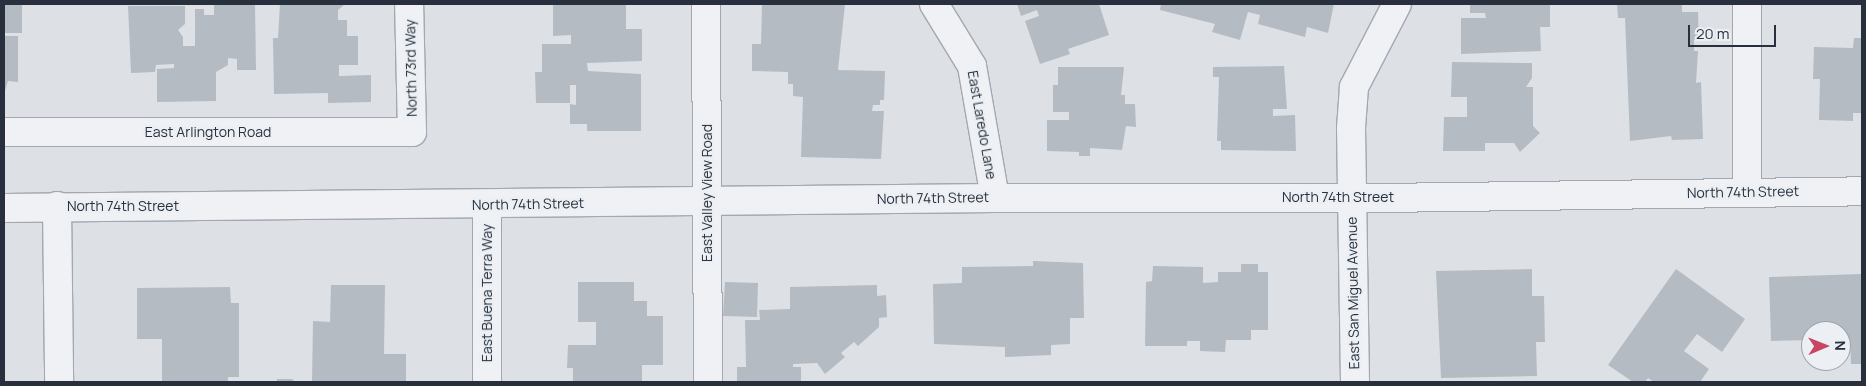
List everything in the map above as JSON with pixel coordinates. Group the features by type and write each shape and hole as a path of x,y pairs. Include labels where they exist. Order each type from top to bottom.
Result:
{"street":[{"name":"North 73rd Way","path":"410,4 412,132"},
{"name":"East Valley View Road","path":"706,4 708,382"},
{"name":"East Laredo Lane","path":"934,4 972,66 995,198"},
{"name":"East San Miguel Avenue","path":"1355,382 1350,128 1354,87 1397,4"},
{"path":"1747,4 1747,191"},
{"name":"East Arlington Road","path":"4,132 412,132"},
{"name":"North 74th Street","path":"4,208 995,198 1352,198 1747,191 1862,191"},
{"name":"East Buena Terra Way","path":"487,204 487,382"},
{"path":"58,206 59,382"}],"building":[{"path":"4,4 22,4 22,33 4,33"},
{"path":"214,4 255,4 256,70 237,70 237,59 228,58 228,65 216,72 216,101 157,102 157,69 174,68 174,64 156,65 155,72 131,73 128,6 185,6 185,24 178,30 183,37 183,46 195,46 195,9 204,9 204,15 214,15"},
{"path":"280,4 345,4 338,10 338,20 347,20 347,36 358,36 358,65 339,65 339,76 371,75 371,102 328,103 328,93 274,94 273,38 278,38"},
{"path":"553,4 626,4 626,29 642,29 642,61 587,63 588,71 641,74 641,131 587,131 587,124 570,124 570,104 576,105 576,85 570,85 570,103 536,103 535,72 542,72 542,44 571,44 571,35 553,36"},
{"path":"762,4 845,4 838,70 885,71 884,100 880,100 880,105 873,105 872,111 884,111 881,159 801,157 803,97 793,96 793,84 788,84 788,72 752,71 752,44 761,44"},
{"path":"1017,4 1099,4 1109,35 1068,49 1070,54 1040,64 1025,21 1039,16 1037,10 1021,16"},
{"path":"1161,4 1334,4 1328,33 1307,27 1305,37 1258,24 1260,15 1248,12 1240,40 1212,32 1215,24 1160,10"},
{"path":"1470,4 1550,4 1550,27 1540,27 1541,51 1461,54 1461,18 1486,18 1485,13 1470,13"},
{"path":"1617,4 1682,4 1682,12 1698,12 1699,40 1694,40 1694,51 1698,51 1696,83 1701,82 1703,139 1672,140 1671,136 1630,141 1625,18 1618,18"},
{"path":"4,36 18,36 18,82 8,81 4,94"},
{"path":"1854,38 1862,38 1862,113 1853,113 1853,121 1819,120 1820,79 1813,79 1814,47 1853,48"},
{"path":"1452,62 1532,63 1532,78 1526,87 1533,87 1533,126 1540,133 1520,152 1514,143 1485,143 1485,151 1443,151 1444,117 1467,117 1467,97 1451,97"},
{"path":"1284,66 1287,109 1273,109 1273,116 1295,115 1296,151 1221,150 1221,141 1217,141 1219,77 1213,77 1213,67"},
{"path":"1058,67 1124,67 1121,95 1125,95 1125,104 1135,104 1136,127 1126,126 1122,150 1090,148 1090,156 1079,156 1079,152 1047,151 1047,120 1069,120 1069,112 1053,112 1053,85 1058,85"},
{"path":"1033,261 1083,263 1084,318 1070,318 1070,344 1051,345 1051,355 1005,357 1005,347 934,344 933,284 962,283 962,267 1033,266"},
{"path":"1241,264 1258,264 1258,272 1268,272 1268,330 1251,330 1251,340 1226,340 1225,352 1200,351 1200,341 1187,341 1187,346 1145,346 1146,282 1152,281 1153,266 1203,267 1203,283 1218,282 1218,272 1241,272"},
{"path":"1532,269 1532,296 1544,296 1545,342 1536,342 1537,376 1441,378 1436,271"},
{"path":"1676,269 1745,319 1722,352 1697,334 1684,351 1709,369 1700,382 1654,382 1648,378 1645,382 1633,382 1608,365"},
{"path":"1862,274 1862,364 1851,364 1851,321 1801,321 1801,340 1771,341 1769,277"},
{"path":"578,282 634,282 634,301 647,301 647,316 663,316 663,365 642,365 642,382 573,382 573,368 567,368 568,345 596,345 596,322 578,322"},
{"path":"725,282 758,283 757,317 723,316"},
{"path":"331,285 385,285 384,354 406,354 406,382 312,382 313,321 330,322"},
{"path":"877,285 877,296 886,295 887,317 879,318 879,327 858,346 854,342 841,353 845,357 825,374 817,363 793,364 793,367 801,367 801,382 737,382 737,367 746,367 745,320 760,320 759,310 790,309 790,287"},
{"path":"230,287 231,303 239,303 239,377 228,377 228,382 162,382 162,339 137,339 137,288"},
{"path":"277,379 292,379 295,382 277,382"}]}
